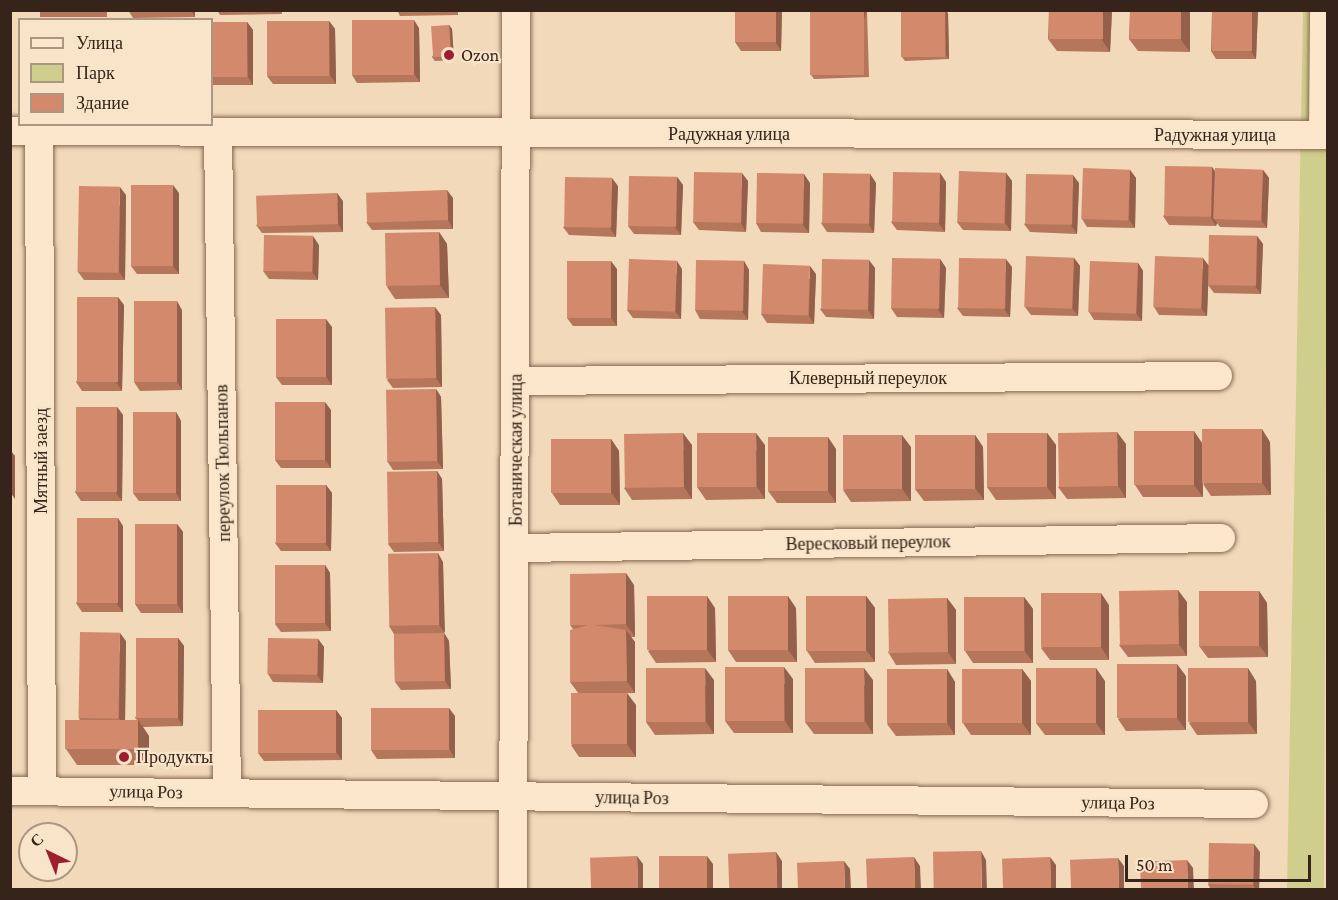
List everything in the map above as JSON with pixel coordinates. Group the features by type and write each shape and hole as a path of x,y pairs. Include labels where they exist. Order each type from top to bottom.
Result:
{"street":[{"name":"Ботаническая улица","path":"513,890 519,133 516,10"},
{"name":"Радужная улица","path":"10,131 1323,135 1324,10"},
{"name":"Мятный заезд","path":"39,132 42,791"},
{"name":"переулок Тюльпанов","path":"218,132 227,793"},
{"name":"Клеверный переулок","path":"517,381 1218,375"},
{"name":"Вересковый переулок","path":"516,548 1221,538"},
{"name":"улица Роз","path":"10,791 1254,804"}],"green space":[{"path":"1327,10 1324,889 1287,890 1303,11"}],"building":[{"path":"735,10 776,10 776,42 735,42"},
{"path":"810,10 864,10 864,75 810,75"},
{"path":"901,10 945,10 945,57 901,57"},
{"path":"1049,10 1103,10 1103,39 1049,39"},
{"path":"1130,10 1181,10 1181,39 1130,39"},
{"path":"1212,10 1252,10 1252,51 1212,51"},
{"path":"352,20 414,20 414,75 352,75"},
{"path":"267,21 329,21 329,76 267,76"},
{"path":"213,22 247,22 247,77 213,77"},
{"path":"449,25 451,56 433,57 431,26"},
{"path":"1165,166 1212,167 1211,217 1164,216"},
{"path":"1083,168 1130,170 1128,221 1081,219"},
{"path":"1215,168 1263,170 1261,221 1213,219"},
{"path":"959,171 1006,173 1004,224 957,222"},
{"path":"694,172 742,173 741,223 693,222"},
{"path":"893,172 940,173 939,223 892,222"},
{"path":"757,173 804,174 803,224 756,223"},
{"path":"823,173 870,174 869,224 822,223"},
{"path":"1026,174 1073,175 1072,225 1025,224"},
{"path":"629,176 677,177 676,227 628,226"},
{"path":"565,177 612,178 611,228 564,227"},
{"path":"131,185 173,185 173,266 131,266"},
{"path":"79,186 120,187 118,273 77,272"},
{"path":"447,190 448,220 367,223 366,193"},
{"path":"337,193 338,224 257,227 256,196"},
{"path":"439,232 440,285 386,286 385,233"},
{"path":"264,235 313,236 312,272 263,271"},
{"path":"1209,235 1257,236 1256,286 1208,285"},
{"path":"1026,256 1074,258 1072,309 1024,307"},
{"path":"1155,256 1203,258 1201,309 1153,307"},
{"path":"892,258 940,259 939,309 891,308"},
{"path":"959,258 1006,259 1005,309 958,308"},
{"path":"629,259 677,261 675,312 627,310"},
{"path":"822,259 869,260 868,310 821,309"},
{"path":"696,260 744,261 743,311 695,310"},
{"path":"567,261 611,261 611,318 567,318"},
{"path":"1090,261 1138,263 1136,314 1088,312"},
{"path":"763,264 810,266 808,316 761,314"},
{"path":"77,297 118,297 118,382 77,382"},
{"path":"134,301 177,301 177,382 134,382"},
{"path":"435,307 436,378 386,379 385,308"},
{"path":"276,319 326,319 326,377 276,377"},
{"path":"436,389 437,461 387,462 386,390"},
{"path":"275,402 325,402 325,460 275,460"},
{"path":"76,407 117,407 117,492 76,492"},
{"path":"133,412 176,412 176,493 133,493"},
{"path":"1202,429 1262,429 1262,483 1202,483"},
{"path":"1134,431 1194,431 1194,485 1134,485"},
{"path":"1117,432 1118,486 1059,487 1058,433"},
{"path":"683,433 684,487 625,488 624,434"},
{"path":"697,433 756,433 756,487 697,487"},
{"path":"987,433 1047,433 1047,487 987,487"},
{"path":"843,435 902,435 902,489 843,489"},
{"path":"915,435 975,435 975,489 915,489"},
{"path":"768,437 828,437 828,491 768,491"},
{"path":"551,439 611,439 611,493 551,493"},
{"path":"437,471 438,542 388,543 387,472"},
{"path":"276,485 326,485 326,543 276,543"},
{"path":"77,518 118,518 118,603 77,603"},
{"path":"135,524 177,524 177,604 135,604"},
{"path":"438,553 439,625 389,626 388,554"},
{"path":"275,565 325,565 325,623 275,623"},
{"path":"626,573 626,624 594,625 626,630 627,681 570,682 570,630 588,625 570,625 570,574"},
{"path":"1178,590 1179,644 1120,645 1119,591"},
{"path":"1199,591 1259,591 1259,646 1199,646"},
{"path":"1041,593 1101,593 1101,647 1041,647"},
{"path":"647,596 707,596 707,650 647,650"},
{"path":"728,596 788,596 788,650 728,650"},
{"path":"806,596 866,596 866,651 806,651"},
{"path":"964,597 1024,597 1024,651 964,651"},
{"path":"947,598 948,652 889,653 888,599"},
{"path":"80,632 120,633 118,719 78,718"},
{"path":"444,633 445,681 395,682 394,634"},
{"path":"136,638 178,638 178,718 136,718"},
{"path":"268,638 318,639 317,675 267,674"},
{"path":"1117,664 1177,664 1177,718 1117,718"},
{"path":"725,667 784,667 784,721 725,721"},
{"path":"646,668 705,668 705,722 646,722"},
{"path":"805,668 864,668 864,722 805,722"},
{"path":"1036,668 1096,668 1096,723 1036,723"},
{"path":"1188,668 1248,668 1248,722 1188,722"},
{"path":"887,669 947,669 947,723 887,723"},
{"path":"962,669 1022,669 1022,723 962,723"},
{"path":"571,693 627,693 627,744 571,744"},
{"path":"371,708 449,708 449,750 371,750"},
{"path":"258,710 336,710 336,753 258,753"},
{"path":"65,720 138,720 138,749 65,749"},
{"path":"1209,843 1254,844 1253,885 1208,884"},
{"path":"981,851 982,890 934,890 933,852"},
{"path":"776,852 777,890 729,890 728,854"},
{"path":"637,856 638,890 591,890 590,858"},
{"path":"659,856 707,856 707,890 659,890"},
{"path":"914,857 915,890 867,890 866,859"},
{"path":"1050,857 1051,890 1003,890 1002,859"},
{"path":"1118,858 1119,890 1071,890 1070,860"},
{"path":"1187,860 1188,890 1141,890 1140,862"},
{"path":"844,861 845,890 798,890 797,863"}],"place":[{"name":"Ozon","path":"449,55"},
{"name":"Продукты","path":"124,757"}]}
